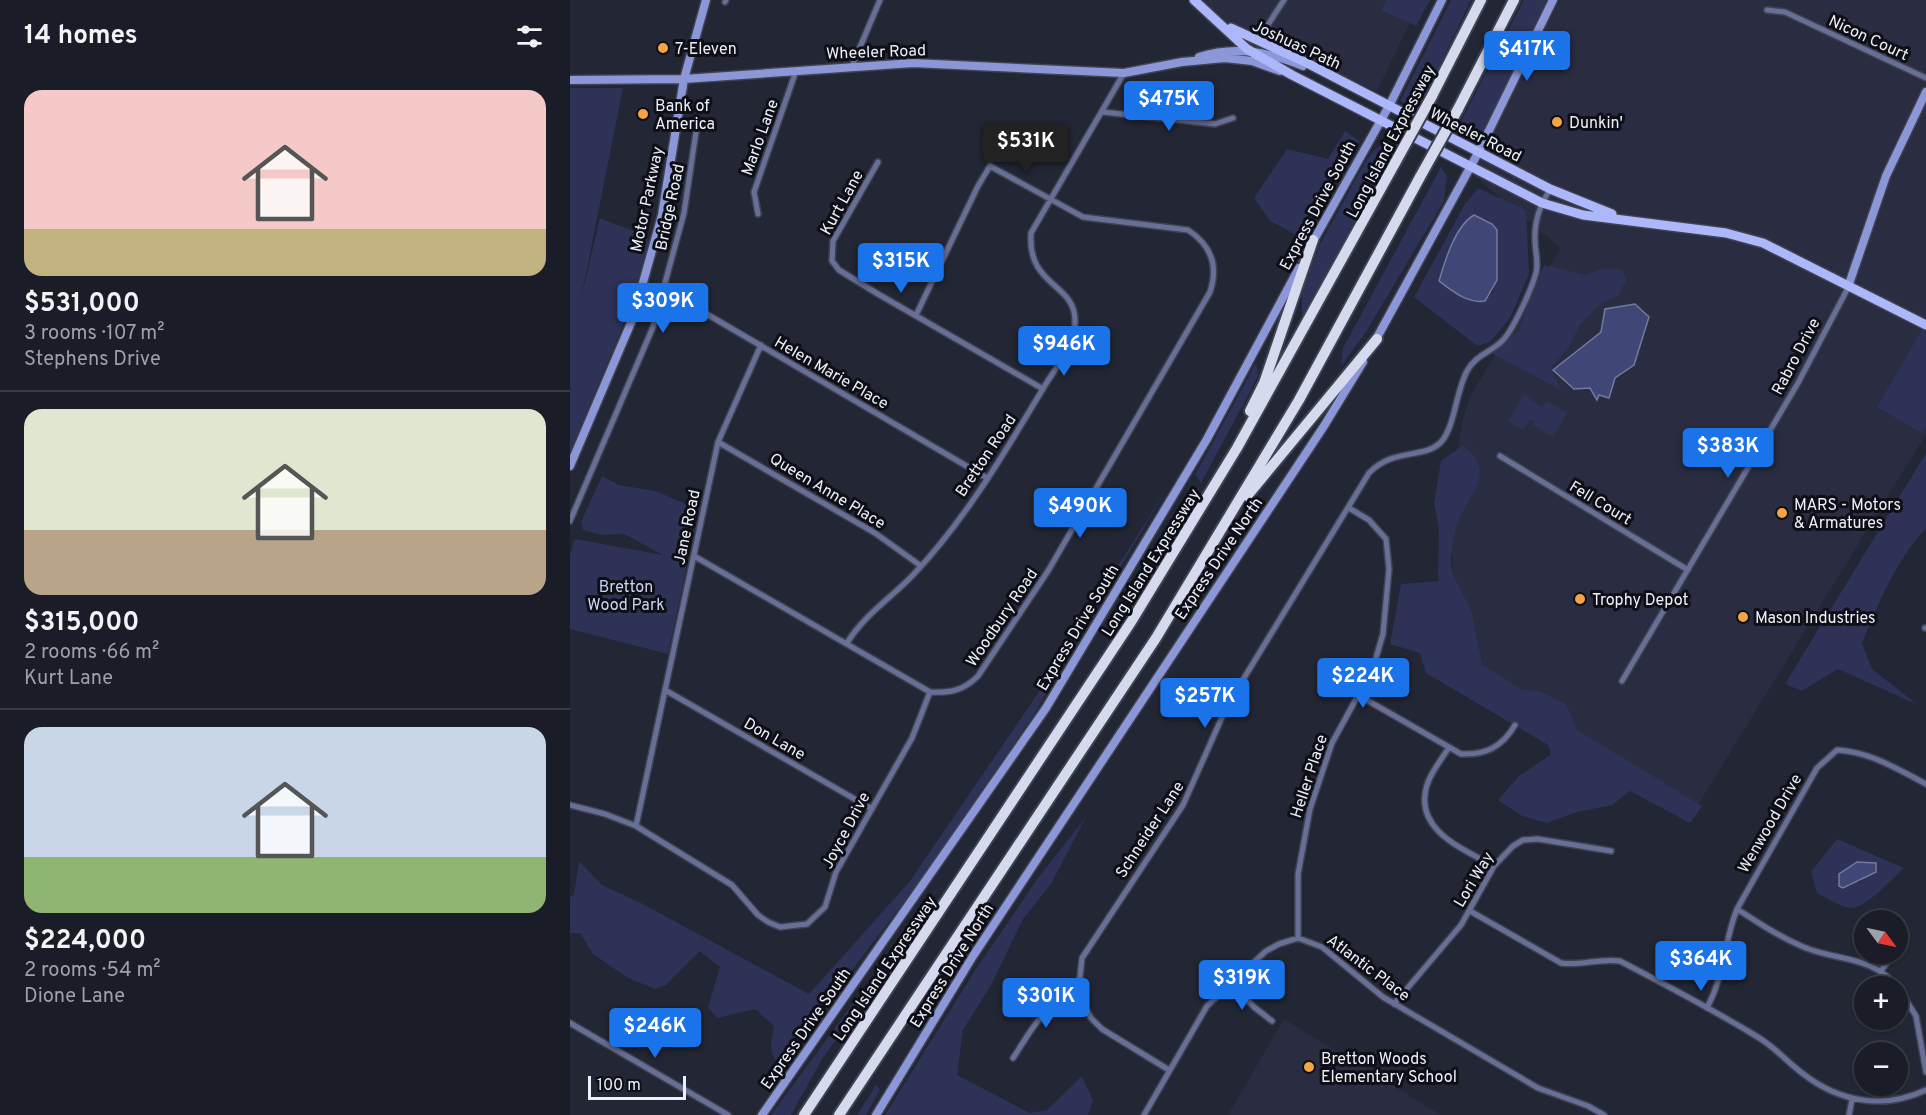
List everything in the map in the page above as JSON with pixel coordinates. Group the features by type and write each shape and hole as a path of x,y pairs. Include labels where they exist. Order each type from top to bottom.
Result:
{"highway":[{"name":"Long Island Expressway","path":"804,1115 1087,692 1237,448 1432,96 1481,0"},
{"path":"839,1115 1111,708 1236,507 1340,327 1514,0"},
{"path":"1237,448 1245,421 1264,384 1313,240"},
{"path":"1236,507 1261,482 1377,339"}],"main road":[{"name":"Motor Parkway","path":"570,466 633,318 662,216 684,80 706,0"},
{"name":"Joshuas Path","path":"1194,0 1240,34 1347,84"},
{"name":"Express Drive South","path":"762,1115 1046,708 1207,439 1313,240 1389,106 1442,0"},
{"name":"Express Drive North","path":"876,1115 973,956 1324,426 1377,339 1478,153 1553,0"},
{"name":"Joshuas Path","path":"1205,9 1247,49 1292,75"},
{"path":"1224,52 1229,41 1226,29"},
{"name":"Wheeler Road","path":"1182,63 1224,52 1247,49 1278,56 1347,84 1550,189 1620,218"},
{"name":"Wheeler Road","path":"570,80 684,80 797,69 922,63 1124,73 1225,58 1243,60 1292,75 1469,168 1542,203 1583,214 1726,233 1763,243 1849,284 1926,325"},
{"name":"Rabro Drive","path":"1849,284 1886,176 1926,92"}],"street":[{"path":"852,66 880,0"},
{"path":"1271,48 1262,39 1262,34 1284,0"},
{"name":"Nicon Court","path":"1767,10 1785,12 1926,78"},
{"name":"Marlo Lane","path":"758,214 754,192 797,69"},
{"name":"Bretton Road","path":"847,643 862,620 921,566 987,478 1014,440 1073,337 1074,311 1069,299 1040,272 1032,253 1031,233 1124,73"},
{"path":"1103,112 1119,116 1215,124 1233,118"},
{"name":"Bridge Road","path":"570,521 653,327 684,213 696,132"},
{"name":"Kurt Lane","path":"878,162 833,241 832,261 839,270 1043,389"},
{"name":"Woodbury Road","path":"916,315 978,186 990,166 1083,217 1188,230 1209,248 1215,278 1210,292 1048,571 978,676 969,685 958,690 945,693 930,692"},
{"path":"1542,203 1550,189"},
{"name":"Schneider Lane","path":"1078,995 1079,971 1086,950 1183,805 1227,706 1369,473 1379,463 1392,457 1427,450 1444,439 1459,392 1472,364 1480,355 1502,342 1516,323 1537,272 1534,238 1537,212 1542,203"},
{"name":"Rabro Drive","path":"1622,681 1798,383 1849,284"},
{"name":"Helen Marie Place","path":"664,289 987,478"},
{"name":"Jane Road","path":"636,826 718,442 760,345"},
{"name":"Queen Anne Place","path":"718,442 829,505 921,566"},
{"name":"Fell Court","path":"1500,456 1688,570"},
{"name":"Heller Place","path":"1298,938 1298,874 1310,809 1332,742 1373,668 1383,634 1389,552 1386,539 1379,528 1349,508"},
{"path":"694,556 930,692"},
{"name":"Don Lane","path":"665,690 872,808"},
{"name":"Joyce Drive","path":"570,805 605,814 636,826 732,885 758,915 768,922 793,927 807,924 825,907 836,872 912,738 930,692"},
{"path":"1358,695 1448,749 1461,754 1485,752 1502,743 1515,725"},
{"path":"1448,749 1427,784 1426,813 1433,827 1444,838 1494,866"},
{"name":"Wenwood Drive","path":"1707,1008 1722,976 1731,924 1737,909 1816,768 1837,750 1865,753 1926,784"},
{"name":"Lori Way","path":"1394,1004 1413,977 1452,936 1470,910 1494,866 1512,846 1524,840 1538,839 1611,851"},
{"path":"1737,909 1795,943 1819,952 1856,959 1881,971 1886,976"},
{"path":"1470,910 1561,963 1573,965 1598,960 1620,961 1771,1045 1817,1084 1852,1100 1872,1102 1896,1100 1926,1090"},
{"path":"1144,1115 1201,1014 1266,951 1298,938"},
{"name":"Atlantic Place","path":"1298,938 1322,947 1394,1004 1538,1088 1588,1106 1604,1115"},
{"path":"1881,971 1886,964"},
{"path":"1231,983 1254,1007 1272,1021"},
{"path":"1013,1058 1045,1012 1054,1003 1078,995 1090,1018 1102,1029 1169,1070"},
{"path":"1908,1004 1916,1016 1926,1072"},
{"path":"570,1023 728,1115"},
{"path":"1849,1115 1852,1100"}],"shaded area":[{"path":"1197,0 1421,0 1377,91 1241,33"},
{"path":"1560,0 1926,0 1926,434 1696,808 1478,680 1457,616 1449,516 1462,423 1470,396 1561,248 1468,171"},
{"path":"1474,215 1492,224 1497,230 1497,280 1485,301 1466,299 1439,281 1456,235 1467,220"},
{"path":"1635,304 1649,317 1634,365 1615,378 1609,398 1599,395 1597,400 1590,388 1574,389 1553,370 1601,332 1605,309"},
{"path":"1857,862 1876,863 1876,872 1843,888 1839,886 1839,874"},
{"name":"Bretton Woods Elementary School","path":"1284,1019 1441,1115 1228,1115"}],"green space":[{"path":"1387,0 1430,0 1416,26 1381,10"},
{"path":"1451,0 1471,0 1417,112 1400,101"},
{"path":"1524,0 1548,0 1479,140 1455,133"},
{"path":"570,88 623,88 581,299 600,218 632,230 649,241 627,316 570,452"},
{"path":"1345,131 1360,141 1290,265 1298,236 1270,221 1254,198 1287,149 1328,159"},
{"path":"1390,139 1396,145 1302,317 1302,292 1319,246 1364,164 1374,150"},
{"path":"1441,167 1447,176 1444,201 1366,332 1341,366 1343,348"},
{"path":"1478,188 1526,210 1529,274 1510,318 1490,342 1477,346 1414,297 1465,204","holes":["1496,262 1496,281 1492,292 1489,297 1477,302"]},
{"path":"1544,265 1585,275 1605,268 1622,270 1627,280 1617,296 1600,304 1580,325 1568,348 1551,368 1561,390 1491,353 1519,331 1532,290"},
{"path":"1922,330 1926,333 1926,427 1922,433 1877,407"},
{"path":"1256,363 1258,375 1201,483 1195,475"},
{"path":"1524,394 1542,408 1547,401 1567,413 1553,437 1533,425 1534,421 1530,419 1523,430 1508,421"},
{"path":"1463,445 1473,455 1480,472 1476,489 1457,526 1451,566 1472,614 1482,664 1520,689 1541,692 1566,704 1577,730 1702,806 1690,823 1630,791 1612,805 1577,812 1547,823 1522,816 1498,800 1518,777 1551,754 1548,745 1426,673 1420,653 1390,644 1401,584 1438,581 1439,528 1434,503 1441,461"},
{"path":"1926,453 1926,528 1897,568 1862,643 1872,669 1918,705 1838,669 1802,691 1785,684"},
{"name":"Bretton Wood Park","path":"602,476 619,485 656,491 690,506 687,554 684,559 688,560 668,654 570,629 570,555 575,539 663,555 624,534 601,535 583,530 581,522"},
{"path":"1169,485 1031,719 919,882 780,1065 772,1051 774,1026 755,1009 717,1018 708,1007 720,967 700,951 666,985 655,989 628,978 593,954 580,933 570,933 570,897 574,894 579,861 602,885 641,903 809,994 910,881 1034,699"},
{"path":"1086,817 1051,884 1023,919 991,985 963,1030 957,1075 1030,1113 1047,1110 1082,1076 1093,1101 1088,1115 885,1115 974,972 1038,878"},
{"path":"1837,839 1904,868 1872,898 1852,908 1838,904 1817,893 1811,872","holes":["1857,862 1868,862 1866,875 1859,883 1839,874"]},
{"path":"942,882 870,995 822,1059 791,1115 771,1115"},
{"path":"876,1085 880,1090 866,1115 857,1115"}],"place":[{"name":"7-Eleven","path":"663,48"},
{"name":"Bank of America","path":"643,114"},
{"name":"Dunkin'","path":"1557,122"},
{"name":"MARS - Motors & Armatures","path":"1782,513"},
{"name":"Trophy Depot","path":"1580,599"},
{"name":"Mason Industries","path":"1743,617"},
{"name":"Bretton Woods Elementary School","path":"1309,1067"}]}
